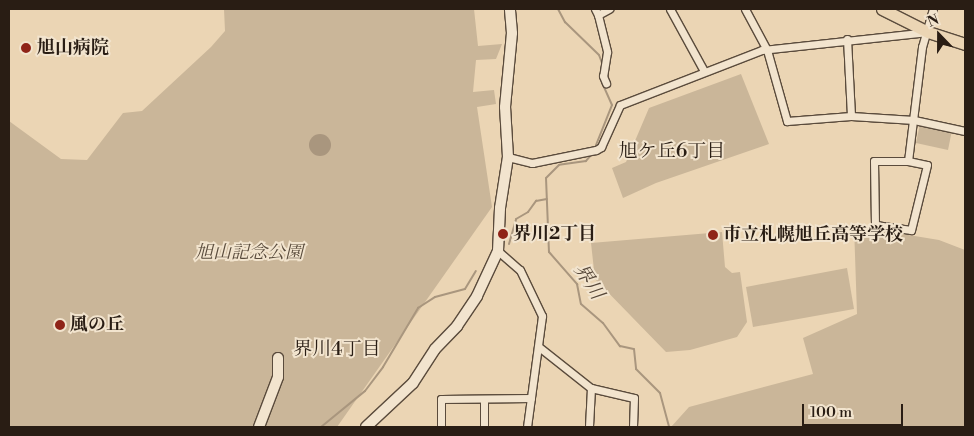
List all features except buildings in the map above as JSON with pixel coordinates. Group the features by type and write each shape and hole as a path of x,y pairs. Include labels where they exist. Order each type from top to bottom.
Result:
{"main road":[{"path":"884,9 928,32 965,44"}],"street":[{"path":"369,426 413,383 435,350 457,326 477,296 498,251 500,208 508,157 505,107 512,33 510,9"},
{"path":"606,83 607,52 596,12 609,9"},
{"path":"670,9 704,71"},
{"path":"745,9 767,50 787,121 851,116 914,120 965,130"},
{"path":"908,161 922,47 928,32 933,9"},
{"path":"508,157 532,163 596,150 601,147 620,105 704,71 767,50 847,39 928,32"},
{"path":"847,39 851,116"},
{"path":"874,161 908,161 927,165 911,230 875,225 874,161"},
{"path":"498,251 520,270 540,305 542,325 527,427"},
{"path":"539,347 591,388 634,398 633,427"},
{"path":"259,427 278,377 278,358"},
{"path":"590,427 591,388"},
{"path":"441,427 441,399 531,398"},
{"path":"484,399 484,427"}],"green space":[{"name":"旭山記念公園","path":"224,9 474,9 478,46 502,44 496,59 476,60 473,92 494,90 496,104 477,107 492,207 337,427 9,427 9,121 61,159 87,160 123,113 142,111 211,47 225,31"},
{"path":"741,74 769,144 656,183 623,198 612,168 626,162 649,108"},
{"path":"920,124 952,130 948,150 916,143"},
{"path":"854,226 939,240 965,250 965,427 671,427 689,407 813,374 803,338 857,314"},
{"path":"722,232 725,267 732,273 740,272 747,322 737,337 690,350 666,352 595,279 591,243"},
{"path":"847,268 854,309 753,327 746,287"}],"shaded area":[{"path":"320,134 328,137 331,145 328,153 320,156 312,153 309,145 312,137"}],"waterway":[{"name":"界川","path":"558,9 565,22 599,55 602,63"},
{"name":"界川","path":"596,145 612,105 602,83"},
{"name":"界川","path":"591,155 586,161 559,165 546,178 549,252 577,284 581,304 603,323 620,346 634,349 636,369 660,393 669,427"},
{"path":"509,244 516,219 528,212 536,201 547,199"},
{"path":"321,427 365,391 383,367 418,308 435,297 465,289 476,271"}],"place":[{"name":"旭山病院","path":"26,48"},
{"name":"界川2丁目","path":"503,234"},
{"name":"市立札幌旭丘高等学校","path":"713,235"},
{"name":"風の丘","path":"60,325"}],"district":[{"name":"旭ケ丘6丁目","path":"672,152"},
{"name":"界川4丁目","path":"337,350"}]}
